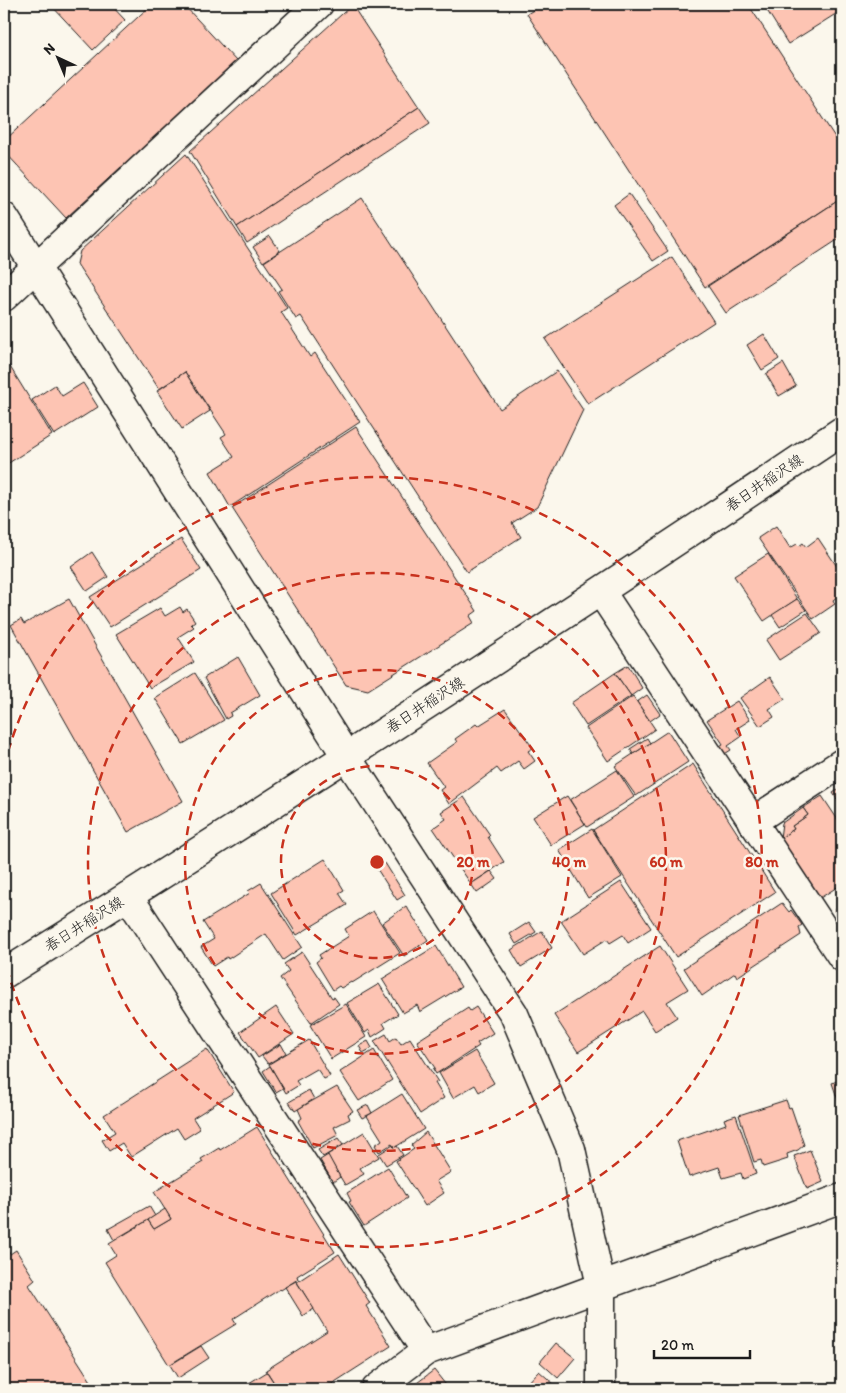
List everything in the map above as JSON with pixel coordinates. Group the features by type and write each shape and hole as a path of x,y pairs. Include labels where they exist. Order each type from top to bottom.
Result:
{"street":[{"path":"4,297 319,4"},
{"path":"4,217 346,756 514,1014 571,1149 601,1286 601,1389"},
{"name":"春日井稲沢線","path":"4,974 601,592 842,431"},
{"path":"601,592 842,957"},
{"path":"752,822 842,763"},
{"path":"128,896 426,1350"},
{"path":"376,1389 426,1350 842,1198"}],"building":[{"path":"50,4 110,4 125,20 93,50"},
{"path":"152,4 183,4 237,62 66,218 4,151 4,141"},
{"path":"543,4 748,4 842,148 842,198 705,287 527,14"},
{"path":"763,4 842,4 842,10 788,44"},
{"path":"352,5 419,107 237,227 190,151"},
{"path":"419,107 430,123 247,243 237,227"},
{"path":"186,154 287,308 281,312 310,357 315,353 360,422 230,507 210,472 234,457 221,437 226,434 185,372 159,389 77,264 80,251"},
{"path":"629,194 668,251 653,261 614,205"},
{"path":"362,198 500,409 557,371 583,410 537,507 512,523 521,537 467,572 301,316 296,319 278,291 282,289 264,262"},
{"path":"842,198 842,237 726,313 708,286"},
{"path":"270,236 280,251 263,262 253,247"},
{"path":"672,257 714,322 588,404 545,339"},
{"path":"764,334 779,359 762,370 747,345"},
{"path":"4,357 52,435 4,466"},
{"path":"783,363 796,386 779,396 766,374"},
{"path":"185,372 210,411 182,429 157,391"},
{"path":"83,383 98,407 54,435 32,400 55,385 62,396"},
{"path":"356,427 477,611 470,616 474,623 368,690 346,685 232,508"},
{"path":"776,526 790,548 803,543 806,547 818,538 842,574 842,593 833,600 835,604 813,619 758,538"},
{"path":"181,539 201,570 110,627 90,597"},
{"path":"92,552 108,577 87,591 71,567"},
{"path":"768,554 797,599 764,621 734,576"},
{"path":"69,599 183,801 128,832 11,625 21,619 24,624"},
{"path":"797,599 806,610 780,627 772,615"},
{"path":"180,607 183,612 187,609 195,621 191,624 194,627 178,637 194,662 150,688 116,634 160,608 165,616"},
{"path":"807,613 821,633 779,660 766,640"},
{"path":"238,657 260,695 230,713 231,716 226,719 204,678"},
{"path":"628,665 642,688 631,696 615,673"},
{"path":"195,673 224,720 183,744 155,698"},
{"path":"615,673 631,696 586,726 571,703"},
{"path":"770,677 785,699 769,709 774,717 760,726 740,698"},
{"path":"647,695 660,714 650,721 637,702"},
{"path":"633,696 655,729 608,761 586,728"},
{"path":"737,701 750,720 736,729 741,737 728,746 731,750 723,755 718,747 723,744 707,720"},
{"path":"505,709 533,748 528,751 535,761 524,769 518,761 501,773 497,768 449,804 440,790 444,787 427,763 457,742 455,739 476,724 478,726"},
{"path":"668,731 688,762 636,796 615,766"},
{"path":"647,738 650,743 633,754 630,749"},
{"path":"693,764 775,892 676,957 593,830"},
{"path":"617,770 634,797 587,827 570,800"},
{"path":"842,787 842,807 833,793"},
{"path":"567,796 585,824 551,845 533,817"},
{"path":"822,796 842,826 842,884 820,898 780,838 794,829 792,826 808,815 803,808"},
{"path":"464,797 490,835 488,837 504,862 471,884 433,828 446,819 441,812"},
{"path":"803,808 808,815 792,826 794,829 780,838 782,823"},
{"path":"592,829 622,877 588,898 559,850"},
{"path":"325,859 344,890 339,893 347,905 297,935 271,893"},
{"path":"385,863 405,895 397,900 377,869"},
{"path":"491,871 497,879 477,893 471,884"},
{"path":"621,882 651,928 628,943 623,935 610,943 607,939 583,954 561,921"},
{"path":"261,883 302,947 283,960 266,934 228,959 227,957 213,966 201,947 214,939 203,922 250,893 248,891"},
{"path":"782,903 789,912 791,910 802,925 799,927 801,935 737,977 735,973 702,996 684,968"},
{"path":"842,904 842,923 834,910"},
{"path":"406,906 428,940 404,956 382,923"},
{"path":"373,911 400,953 352,983 341,988 339,986 333,990 316,962 321,958 319,955 349,936 345,929"},
{"path":"529,922 536,932 516,944 510,934"},
{"path":"542,931 552,948 521,967 511,950"},
{"path":"436,946 461,987 420,1012 417,1005 403,1013 382,979"},
{"path":"660,946 688,989 667,1002 677,1017 655,1031 642,1011 578,1052 554,1015"},
{"path":"302,952 332,998 334,997 339,1004 311,1023 280,978 289,971 284,964"},
{"path":"379,984 398,1014 383,1023 386,1028 372,1037 369,1030 365,1033 347,1003"},
{"path":"346,1004 366,1037 331,1059 310,1025"},
{"path":"276,1007 294,1034 258,1058 240,1032"},
{"path":"476,1007 493,1033 477,1043 479,1046 436,1074 433,1069 435,1068 417,1041 468,1008 470,1011"},
{"path":"386,1034 390,1041 396,1037 401,1044 410,1038 438,1082 435,1083 444,1098 420,1114 374,1041"},
{"path":"309,1040 330,1076 324,1079 317,1069 296,1081 299,1085 286,1093 269,1064"},
{"path":"368,1041 372,1048 363,1053 359,1046"},
{"path":"281,1044 286,1053 268,1064 262,1056"},
{"path":"207,1049 234,1092 193,1118 200,1129 184,1139 177,1128 131,1157 122,1143 109,1151 102,1140 115,1132 104,1115"},
{"path":"374,1050 392,1080 359,1101 340,1072"},
{"path":"475,1051 494,1083 479,1092 475,1085 453,1098 439,1073"},
{"path":"270,1066 283,1088 276,1092 263,1071"},
{"path":"842,1079 842,1112 832,1083"},
{"path":"337,1087 353,1111 348,1114 350,1119 334,1127 338,1135 313,1148 298,1121 302,1118 298,1109"},
{"path":"309,1090 314,1099 295,1111 289,1102"},
{"path":"402,1094 424,1129 394,1148 392,1144 379,1152 375,1145 382,1140 367,1116"},
{"path":"786,1100 789,1108 791,1107 804,1145 798,1150 787,1154 788,1159 763,1167 761,1160 754,1162 739,1115"},
{"path":"368,1105 372,1113 362,1118 357,1110"},
{"path":"736,1115 756,1174 743,1179 741,1173 723,1178 719,1167 689,1177 677,1141 726,1124 724,1119"},
{"path":"257,1127 335,1252 297,1276 298,1279 233,1319 236,1324 169,1365 105,1262 116,1255 109,1244 148,1220 154,1229 171,1219 154,1192 203,1162 201,1159 219,1148 220,1150"},
{"path":"364,1132 379,1157 360,1168 364,1174 345,1185 327,1155"},
{"path":"426,1132 451,1172 436,1181 444,1193 425,1206 396,1161 414,1149 411,1145"},
{"path":"338,1138 343,1145 323,1157 318,1150"},
{"path":"393,1145 394,1148 397,1146 403,1155 386,1165 379,1154"},
{"path":"810,1150 823,1182 807,1189 794,1156"},
{"path":"328,1155 340,1177 333,1182 320,1160"},
{"path":"388,1167 407,1198 364,1226 349,1202 351,1201 347,1193"},
{"path":"149,1206 155,1216 114,1240 108,1229"},
{"path":"165,1209 171,1219 154,1229 148,1220"},
{"path":"4,1245 10,1254 16,1250 35,1280 29,1285 96,1389 4,1389"},
{"path":"339,1254 370,1303 366,1306 391,1346 324,1389 278,1389 266,1370 327,1331 297,1282"},
{"path":"296,1281 314,1309 303,1316 285,1287"},
{"path":"556,1343 575,1358 558,1378 540,1362"},
{"path":"201,1346 209,1358 178,1378 170,1365"},
{"path":"434,1370 449,1389 409,1389"},
{"path":"539,1371 555,1385 556,1389 522,1389"},
{"path":"267,1372 278,1389 253,1389 249,1383"}]}
